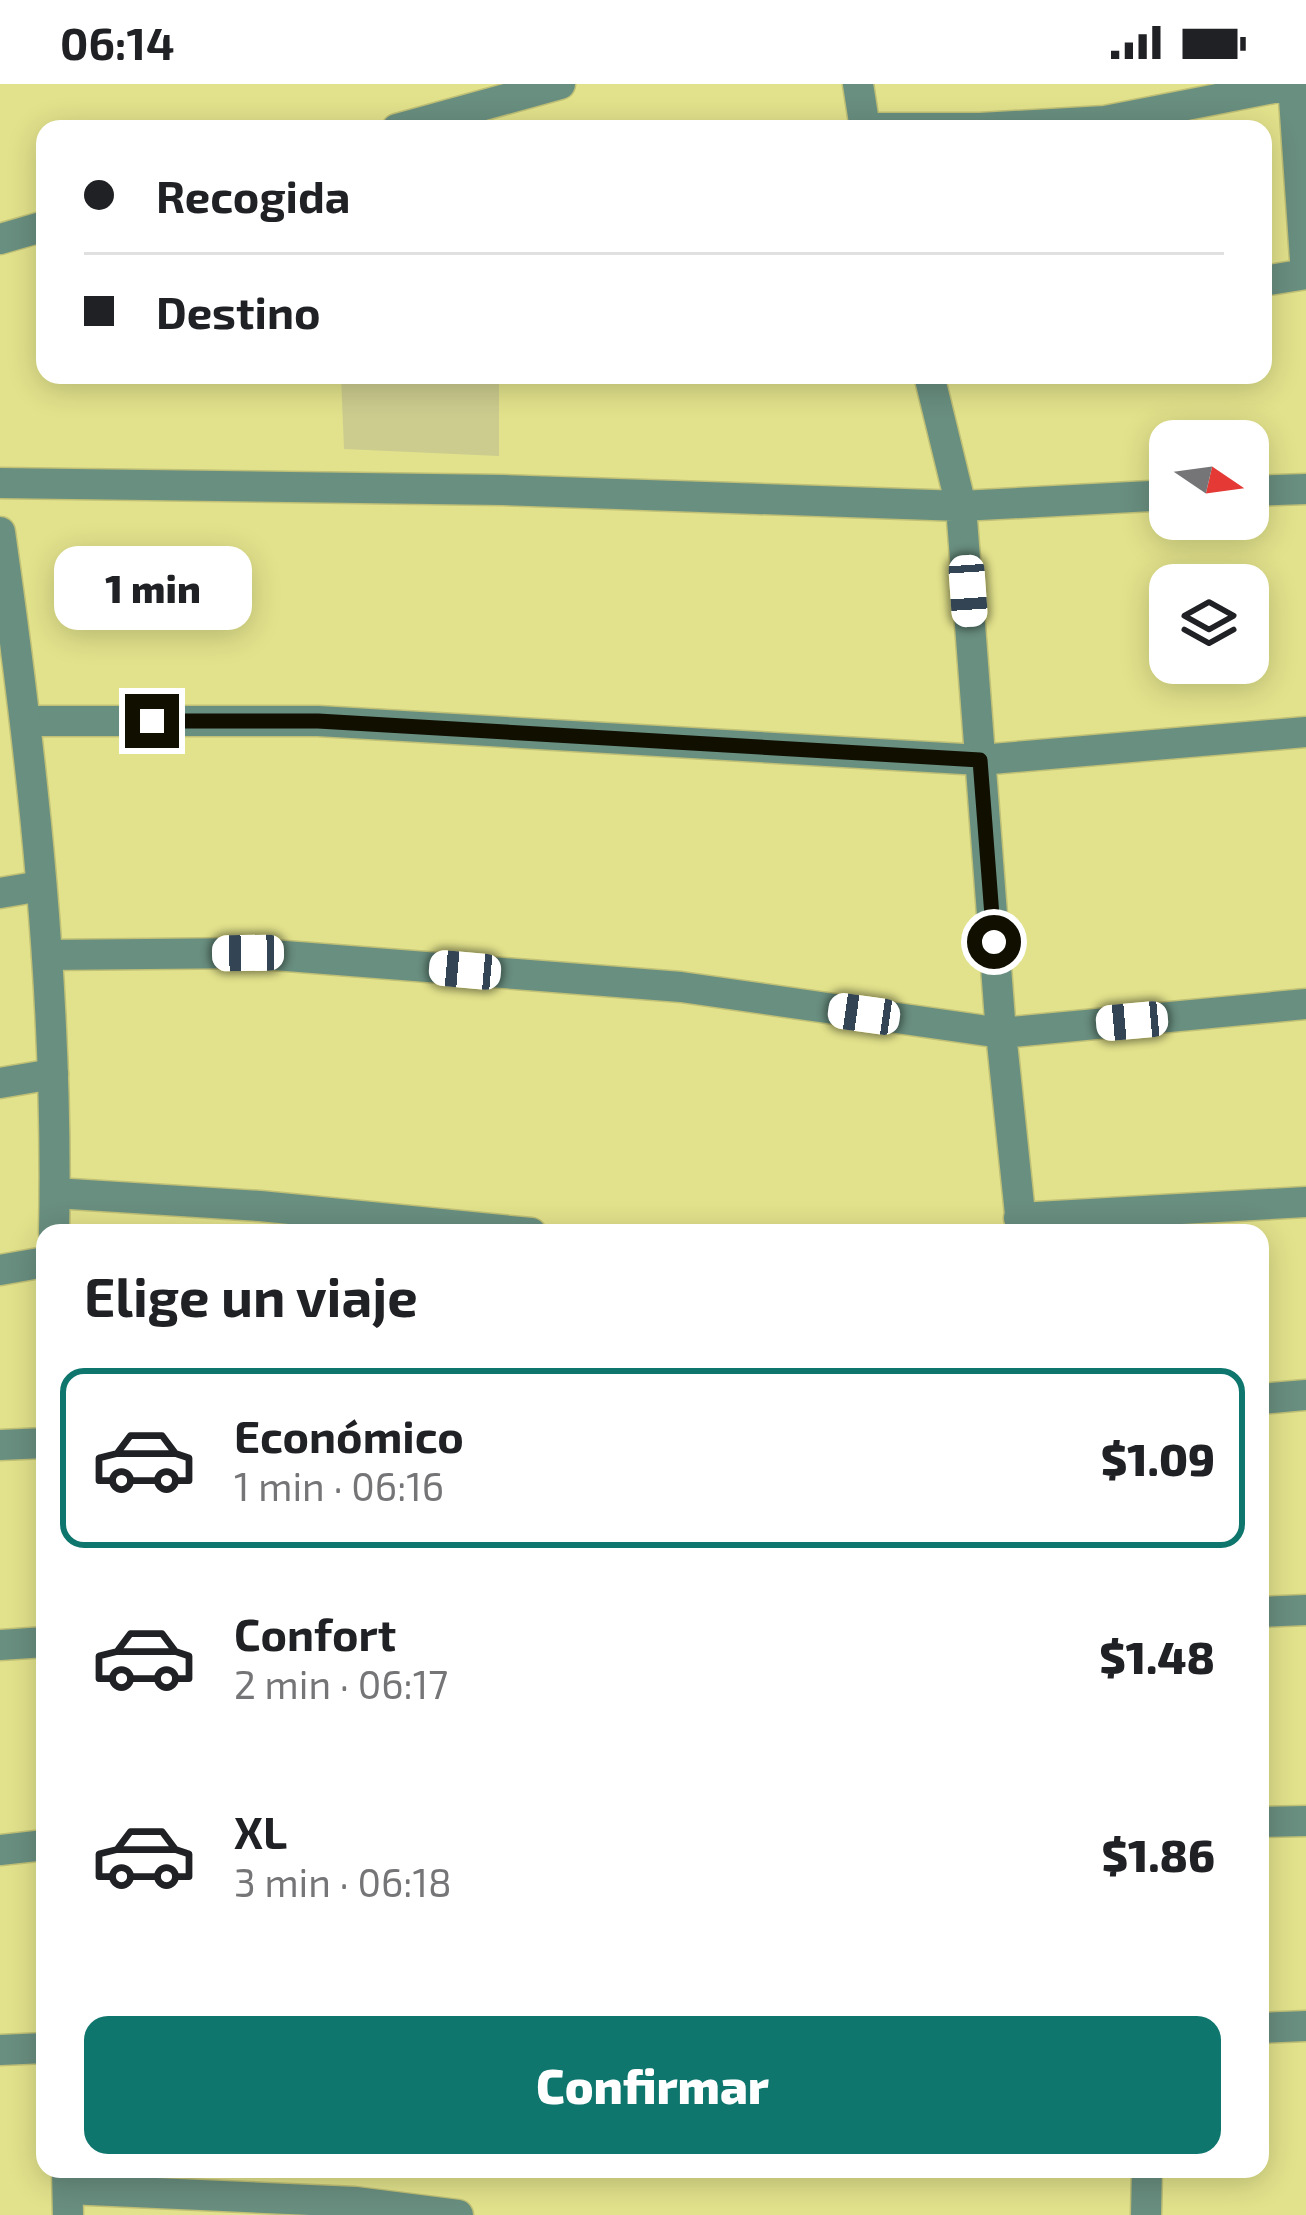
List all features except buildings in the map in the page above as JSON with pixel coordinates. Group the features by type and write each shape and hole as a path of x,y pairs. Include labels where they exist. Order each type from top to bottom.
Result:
{"street":[{"path":"430,120 560,84"},
{"path":"858,84 864,120"},
{"path":"1110,120 1294,84 1306,274 1272,280"},
{"path":"0,238 36,228"},
{"path":"931,384 962,506 1020,1224"},
{"path":"0,484 503,490 962,506 1149,496"},
{"path":"1269,490 1306,489"},
{"path":"0,532 11,687 27,722 41,886 53,1074 54,1224"},
{"path":"27,722 318,721 980,760 1306,732"},
{"path":"0,893 41,886"},
{"path":"46,955 248,953 681,987 1001,1033 1306,1004"},
{"path":"0,1083 53,1074"},
{"path":"55,1193 441,1224"},
{"path":"1044,1224 1306,1202"},
{"path":"0,1270 36,1264"},
{"path":"1269,1398 1306,1395"},
{"path":"0,1445 36,1443"},
{"path":"1269,1612 1306,1610"},
{"path":"0,1646 36,1643"},
{"path":"1269,1822 1306,1822"},
{"path":"0,1850 36,1846"},
{"path":"1269,2028 1306,2026"},
{"path":"0,2050 36,2048"},
{"path":"1146,2215 1147,2178"},
{"path":"68,2191 355,2202 458,2215"}],"green space":[{"path":"341,384 499,384 499,456 344,449"}],"route":[{"path":"152,721 318,721 980,760 994,942"}]}
